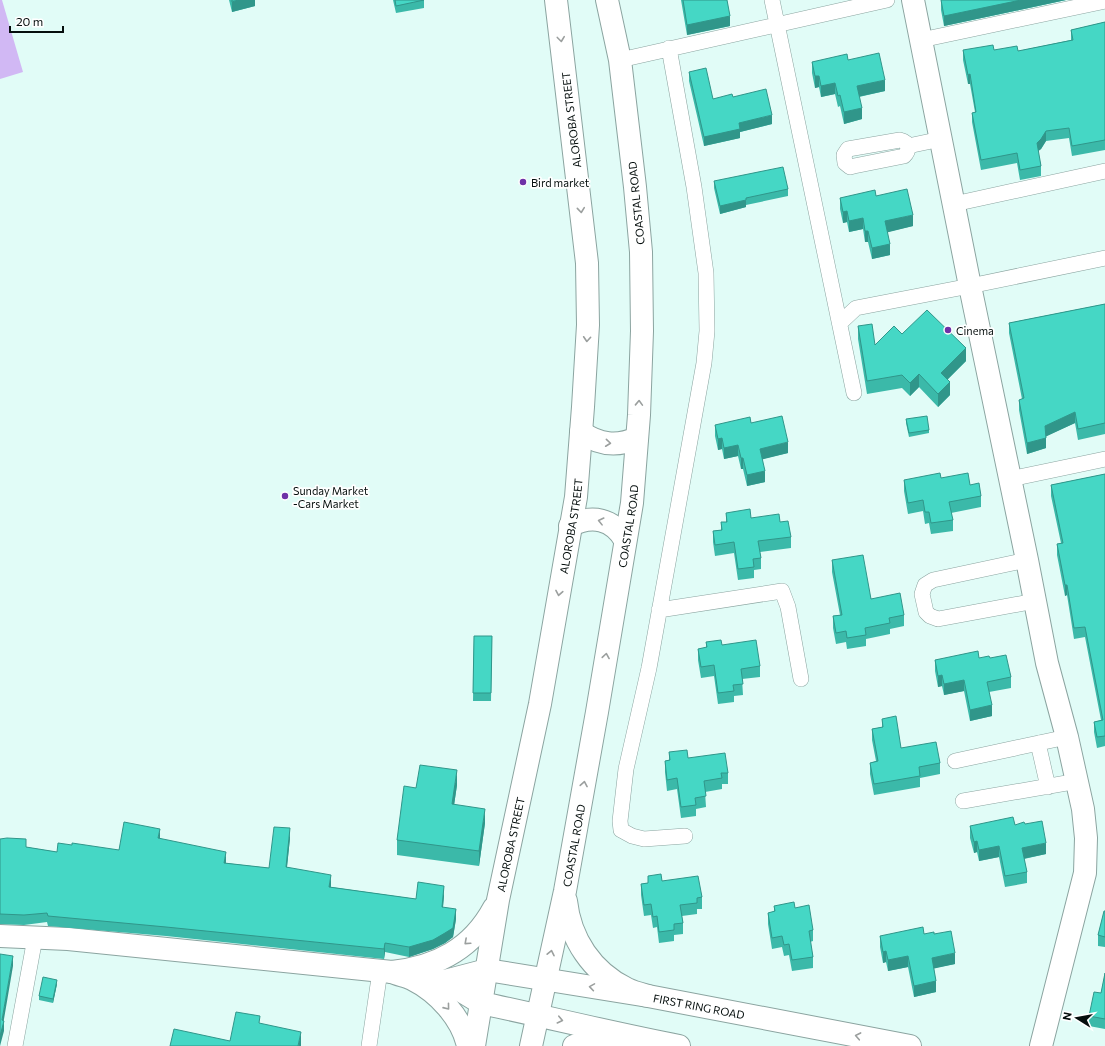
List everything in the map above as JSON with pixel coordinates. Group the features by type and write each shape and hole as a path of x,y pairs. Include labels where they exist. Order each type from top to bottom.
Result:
{"main road":[{"name":"ALOROBA STREET","path":"474,1046 498,900 540,704 576,498 588,325 587,263 556,0"},
{"name":"COASTAL ROAD","path":"531,1046 565,891 597,712 632,503 637,438 642,331 641,252 620,60 607,0"},
{"path":"913,0 1047,662 1078,781 1083,809 1086,838 1085,873 1041,1046"},
{"path":"581,432 592,439 606,443 616,444 637,438"},
{"path":"570,526 584,520 599,520 607,522 621,533 625,540"},
{"path":"565,891 567,911 572,931 582,950 594,966 610,980 628,990 648,996"},
{"path":"386,972 430,965 447,957 463,946 477,933 489,917 498,900"},
{"path":"0,936 68,939 386,972 445,981 487,970"},
{"name":"FIRST RING ROAD","path":"487,970 648,996 910,1046"},
{"path":"386,972 412,979 431,991 446,1005 459,1023 468,1046"},
{"path":"445,981 480,1003 627,1036 679,1046"},
{"path":"574,1046 595,1038 627,1036"}],"street":[{"path":"772,0 854,393"},
{"path":"620,60 887,0"},
{"path":"921,40 1095,2"},
{"path":"669,48 694,187 706,273 707,330 704,363 649,668 626,769 620,821 622,830 632,836 644,839 685,836"},
{"path":"908,146 941,139"},
{"path":"954,204 1105,171"},
{"path":"840,323 856,308 1105,258"},
{"path":"1010,479 1105,459"},
{"path":"1027,560 933,580 925,585 922,594 926,612 938,620 1035,601"},
{"path":"659,610 782,591 788,607 801,679"},
{"path":"955,761 1067,737"},
{"path":"1038,743 1048,787"},
{"path":"963,801 1078,781"},
{"path":"15,1046 35,938"},
{"path":"369,1046 386,972"}],"shaded area":[{"path":"0,0 2,0 23,72 0,79"}],"building":[{"path":"395,0 424,0 396,6"},
{"path":"683,0 727,0 730,16 687,25"},
{"path":"941,0 1021,0 944,16"},
{"path":"1105,22 1105,140 1072,146 1069,128 1046,131 1037,143 1041,166 1020,170 1017,153 981,160 972,113 976,112 970,74 968,75 963,50 993,45 994,50 1017,46 1018,51 1073,40 1071,30"},
{"path":"879,53 885,80 857,86 862,108 844,112 840,95 838,96 835,83 821,86 819,76 815,76 812,62 847,54 848,60"},
{"path":"706,68 713,99 732,94 733,97 766,89 772,115 739,123 740,129 704,137 689,72"},
{"path":"783,167 788,189 746,198 746,200 720,206 714,181"},
{"path":"907,189 913,215 885,221 890,244 872,248 868,231 865,231 863,218 849,221 847,211 843,212 840,198 875,190 876,196"},
{"path":"1105,304 1105,423 1078,429 1075,412 1045,426 1046,438 1027,443 1019,400 1024,398 1009,323"},
{"path":"927,310 966,348 941,373 950,382 938,394 919,374 910,383 902,375 867,381 858,326 872,324 875,345 894,326 902,334"},
{"path":"782,416 788,442 760,449 765,471 747,475 738,445 724,448 722,438 718,439 715,425 750,417 751,423"},
{"path":"927,416 929,430 909,433 906,419"},
{"path":"940,473 941,478 968,473 970,485 979,483 981,496 949,502 953,520 931,523 929,512 925,512 923,500 908,503 904,480"},
{"path":"1105,474 1105,736 1097,737 1094,722 1103,720 1085,627 1074,628 1067,585 1065,585 1057,544 1063,543 1051,485"},
{"path":"750,509 751,518 779,514 780,522 788,521 791,537 758,541 761,558 753,559 754,567 738,569 734,542 715,545 713,531 722,530 721,522 727,522 726,513"},
{"path":"863,555 871,599 900,593 904,615 889,618 890,623 865,628 866,635 847,638 846,631 836,633 833,616 842,615 832,560"},
{"path":"474,636 492,636 491,693 473,693"},
{"path":"721,640 722,645 756,640 760,666 741,669 743,684 733,685 734,691 718,693 714,665 701,667 698,649 707,647 706,642"},
{"path":"978,651 979,658 989,656 990,658 1006,655 1011,677 987,682 992,705 970,710 964,680 944,684 942,675 938,676 935,660"},
{"path":"896,716 901,748 936,742 940,763 919,767 920,776 874,784 870,763 878,761 872,729 883,727 882,719"},
{"path":"687,750 688,758 725,753 728,773 721,773 722,778 704,781 706,796 695,798 696,805 681,807 677,778 667,780 665,761 670,760 669,752"},
{"path":"420,765 457,770 452,804 485,809 479,851 397,840 404,786 416,788"},
{"path":"1013,817 1015,825 1024,822 1025,824 1042,821 1046,843 1022,848 1027,872 1005,876 999,846 979,850 977,841 974,842 970,826"},
{"path":"124,822 160,829 158,838 226,852 224,863 269,868 274,827 290,828 286,867 331,875 329,887 416,899 418,882 444,886 442,907 456,909 453,928 433,940 409,947 385,943 384,949 48,916 47,913 24,915 0,914 0,839 26,839 26,847 57,852 58,843 72,845 72,843 119,850"},
{"path":"661,874 662,881 698,876 702,897 697,898 697,903 680,905 683,923 674,924 674,930 659,932 657,916 653,917 651,904 644,905 641,884 648,883 648,876"},
{"path":"794,902 795,908 809,905 813,930 809,931 813,957 792,960 789,944 784,945 782,936 772,938 768,913 775,911 774,906"},
{"path":"1105,911 1105,937 1098,935"},
{"path":"923,927 924,934 951,931 955,953 932,958 936,981 914,986 908,956 888,960 886,951 883,952 880,936"},
{"path":"0,954 13,956 2,1020 4,1021 0,1036"},
{"path":"1105,973 1105,1019 1089,1016 1094,992 1101,993"},
{"path":"43,977 57,980 53,999 39,996"},
{"path":"236,1012 260,1016 259,1023 301,1032 298,1046 170,1046 174,1029 230,1041"}],"place":[{"name":"Bird market","path":"523,182"},
{"name":"Cinema","path":"948,330"},
{"name":"Sunday Market -Cars Market","path":"285,496"}]}
